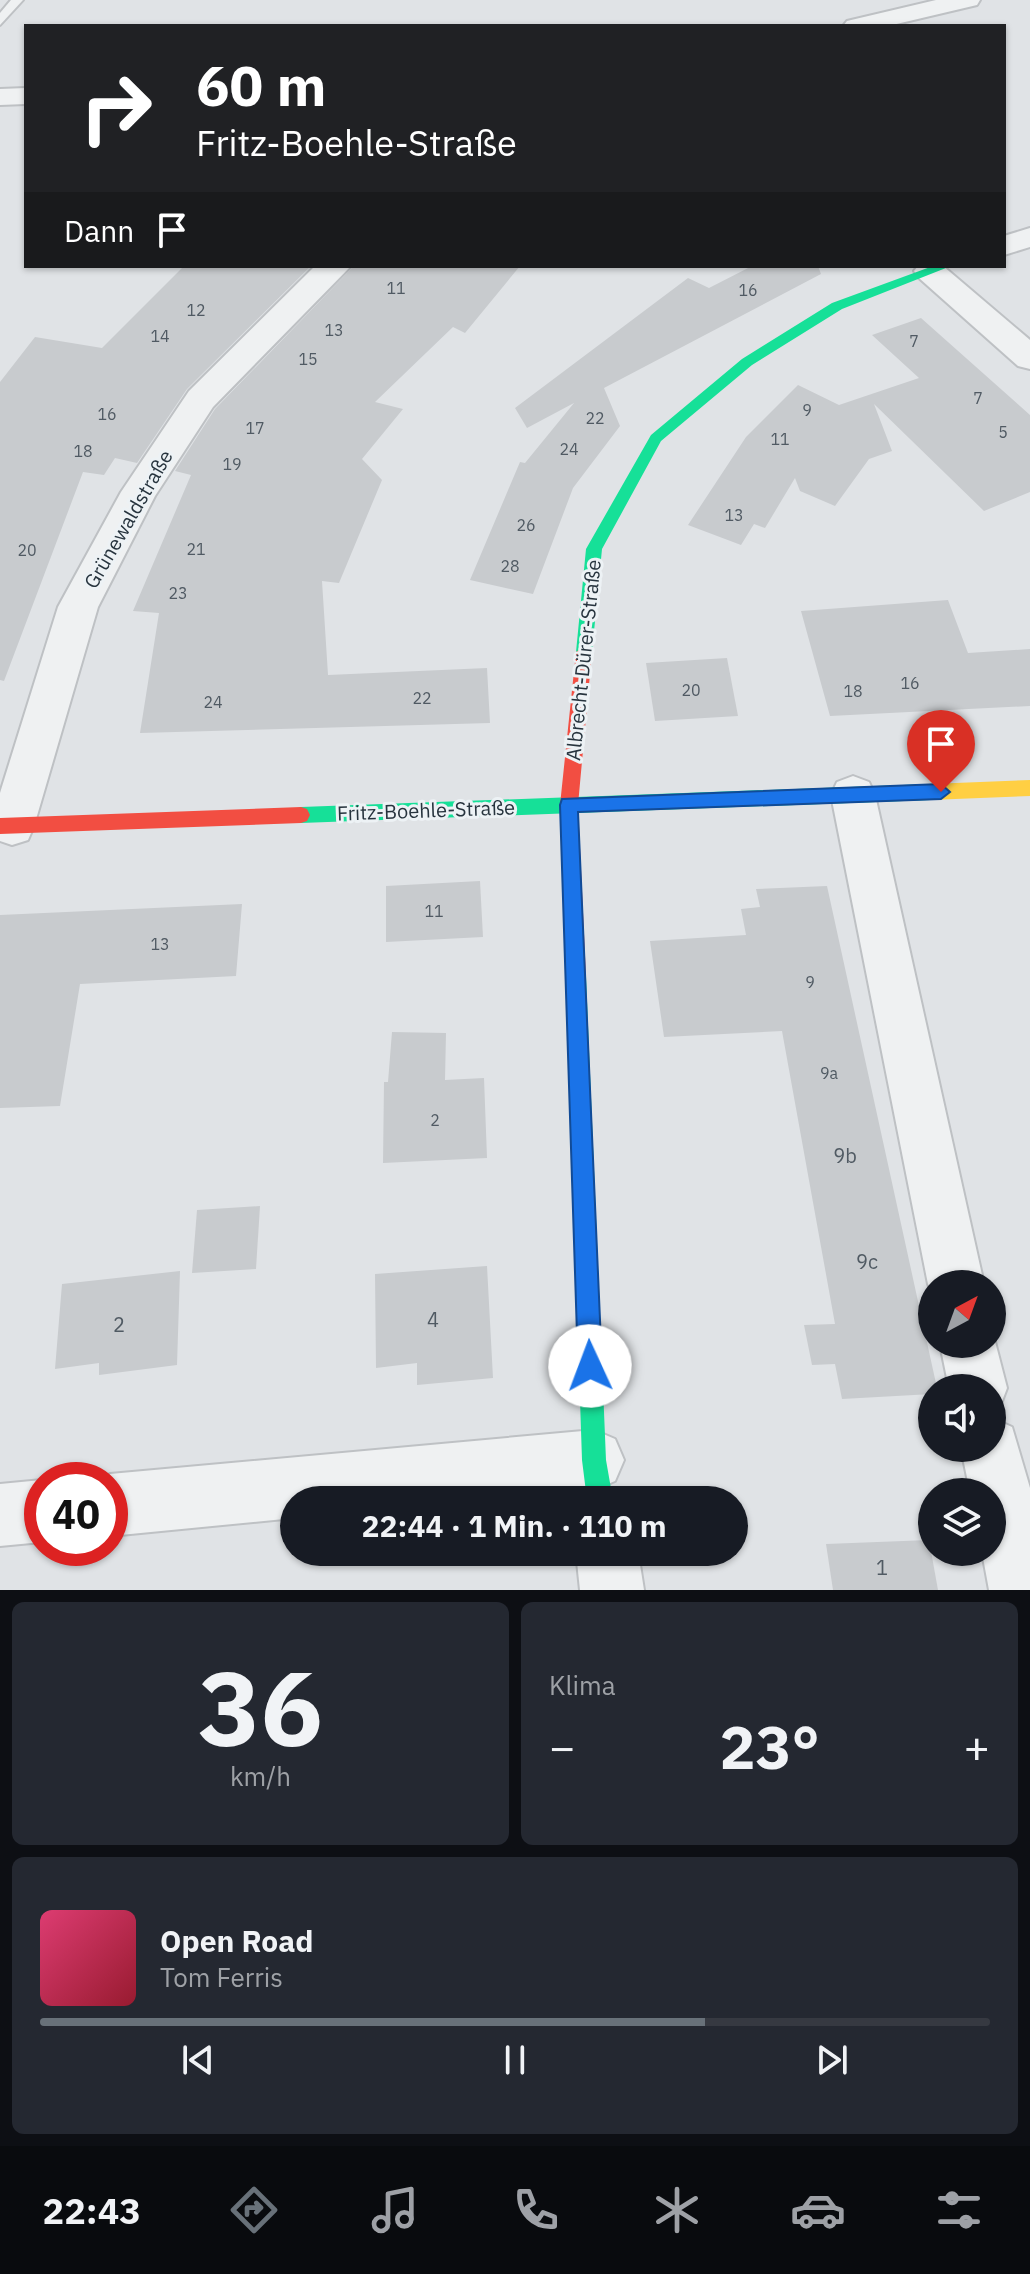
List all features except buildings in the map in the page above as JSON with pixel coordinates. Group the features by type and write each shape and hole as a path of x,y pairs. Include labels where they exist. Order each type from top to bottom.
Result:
{"street":[{"path":"865,24 968,0"},
{"path":"0,97 24,96"},
{"path":"1006,245 1030,237"},
{"name":"Grünewaldstraße","path":"6,826 78,607 139,492 201,399 313,283 332,268"},
{"path":"938,268 1030,358"},
{"name":"Albrecht-Dürer-Straße","path":"597,1480 569,805 594,549 656,438 747,362 837,306 938,268"},
{"name":"Fritz-Boehle-Straße","path":"6,826 1030,788"},
{"path":"853,795 953,1270"},
{"path":"994,1462 1021,1590"},
{"path":"128,1504 597,1480"},
{"path":"0,1515 24,1513"},
{"path":"609,1566 612,1590"}],"lane":[{"path":"0,21 17,0"}],"traffic: fast":[{"path":"584,652 594,549 656,438 747,362 837,306 940,268"},
{"path":"301,815 930,792"},
{"path":"576,977 594,1460 598,1486"}],"traffic: slow":[{"path":"930,792 1030,788"}],"traffic: jam":[{"path":"576,977 569,805 584,652"},
{"path":"0,826 301,815"}],"route":[{"path":"590,1366 569,805 941,792"}]}
